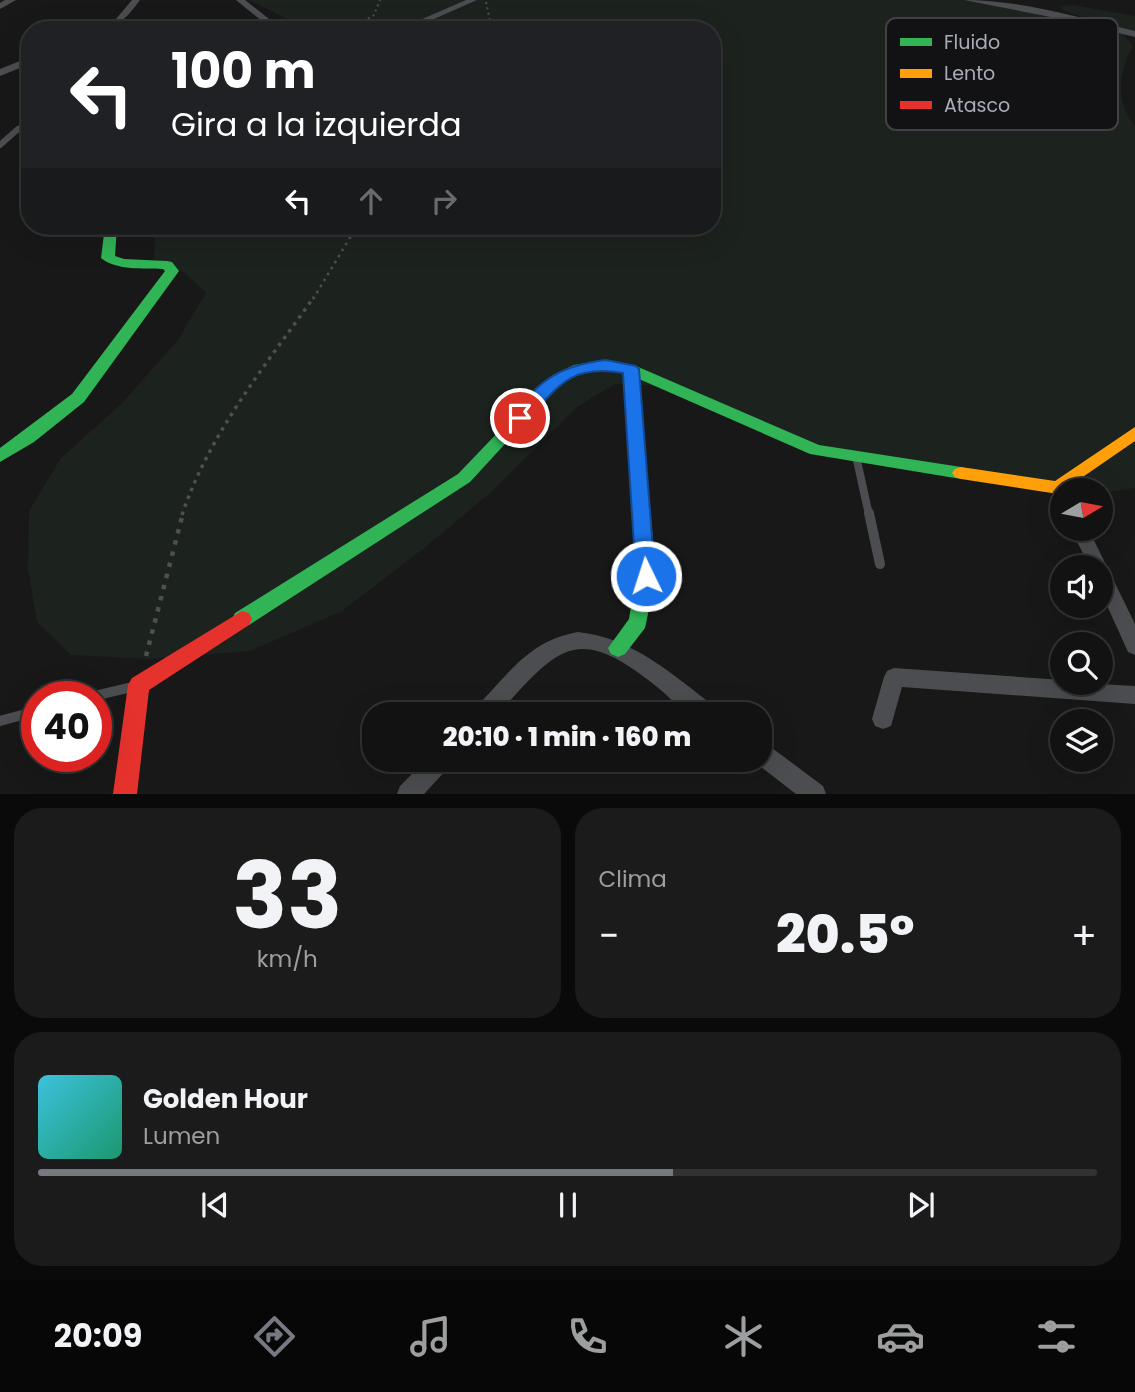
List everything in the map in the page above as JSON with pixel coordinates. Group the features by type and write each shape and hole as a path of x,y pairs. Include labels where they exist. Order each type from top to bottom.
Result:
{"street":[{"path":"0,6 12,0"},
{"path":"119,21 136,0"},
{"path":"240,0 267,21"},
{"path":"423,21 473,0"},
{"path":"968,0 1069,18"},
{"path":"0,73 21,64"},
{"path":"0,456 28,438 78,398 172,271 167,265 122,262 108,258 110,235"},
{"path":"125,793 139,685 464,478 558,378 579,368 606,365 631,369 816,450 1050,490"},
{"path":"618,648 638,622 646,576 631,369"},
{"path":"1078,478 1135,433"},
{"path":"1113,598 1135,646"},
{"path":"496,702 532,664 557,644 585,639 618,648 691,702"},
{"path":"883,719 894,677 1135,695"},
{"path":"772,761 815,793"},
{"path":"408,793 429,772"}],"lane":[{"path":"0,145 21,126"},
{"path":"856,456 880,564"},
{"path":"112,692 139,685"},
{"path":"0,721 21,715"}],"path":[{"path":"364,21 374,15 380,0"},
{"path":"485,0 490,21"},
{"path":"139,685 189,494 236,407 309,304 352,235"}],"shaded area":[{"path":"249,0 969,0 1072,18 886,18 886,130 1118,130 1118,32 1123,34 1133,46 1124,66 1121,87 1124,107 1135,126 1135,488 1113,491 1113,478 1050,478 1050,491 853,459 657,386 615,384 577,407 491,492 342,611 250,651 149,659 71,655 37,622 28,569 29,511 61,458 120,405 177,341 206,293 185,273 154,259 155,235 721,235 721,21 290,21"},
{"path":"1073,5 1135,16 1135,33 1118,29 1118,18 1084,18 1063,10 1060,6"}],"traffic: fast":[{"path":"0,456 28,438 78,398 172,271 167,265 122,263 108,258 110,235"},
{"path":"242,619 464,478 558,378 579,368 606,365 631,369 816,450 961,473"},
{"path":"618,648 638,622 646,576 631,369"}],"traffic: slow":[{"path":"961,473 1058,488 1135,433"}],"traffic: jam":[{"path":"125,794 139,685 242,619"}],"route":[{"path":"520,418 558,378 579,368 606,365 631,369 646,576"}]}
